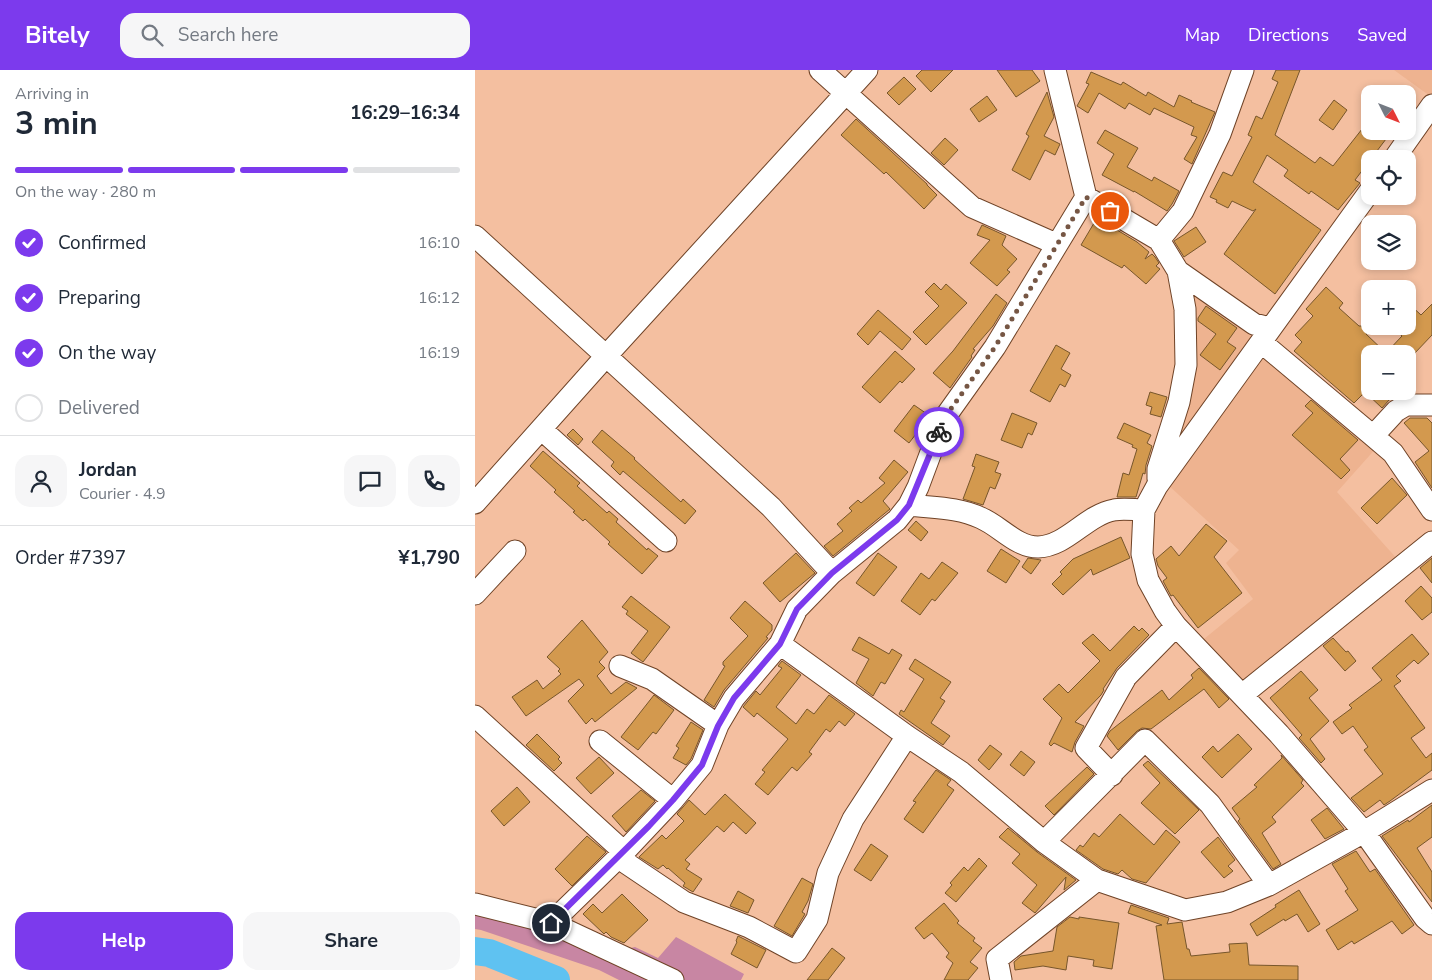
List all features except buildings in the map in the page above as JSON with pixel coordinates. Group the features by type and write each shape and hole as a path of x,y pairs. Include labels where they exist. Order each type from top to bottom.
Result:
{"street":[{"path":"819,70 972,207 1056,244"},
{"path":"475,503 867,70"},
{"path":"1055,70 1086,197 1159,240 1178,271 1185,309 1186,365 1179,402 1158,469 1157,486"},
{"path":"1159,240 1183,211 1220,134 1243,70"},
{"path":"1400,150 1432,105"},
{"path":"551,923 624,852 673,800 702,765 718,726 734,698 780,644 797,609 832,573 897,520 909,505 918,487 943,420 995,347 1086,197"},
{"path":"1361,203 1157,486 1144,510 1142,554 1148,580 1165,611 1176,626 1279,734 1364,832 1425,918 1432,924"},
{"path":"475,236 607,355 771,508 832,573"},
{"path":"1178,271 1254,324 1393,454 1432,510"},
{"path":"1373,436 1396,411 1406,405 1432,404"},
{"path":"541,429 666,541"},
{"path":"909,505 960,510 982,518 1024,545 1039,547 1055,542 1100,515 1114,509 1144,510"},
{"path":"1242,695 1432,542"},
{"path":"475,594 515,552"},
{"path":"1112,775 1086,748 1127,677 1176,626"},
{"path":"780,644 907,736 961,772 1043,842 1097,880 1185,910 1227,902 1269,885 1364,832 1432,790"},
{"path":"620,666 653,679 718,726"},
{"path":"475,716 624,852 626,863 684,902 749,927 796,952 817,919 828,872 853,819 907,736"},
{"path":"1043,842 1145,740 1209,804 1269,885"},
{"path":"600,741 673,800"},
{"path":"1001,980 997,959 1097,880"},
{"path":"475,904 551,923 673,980"}],"shaded area":[{"path":"1394,70 1432,70 1432,93 1430,96"},
{"path":"1184,283 1253,335 1168,463"},
{"path":"1265,350 1378,446 1337,492 1399,561 1245,689 1199,643 1253,599 1226,563 1239,550 1167,484"},
{"path":"475,912 618,951 635,947 658,958 676,937 744,974 741,980 619,980 599,970 475,929"}],"waterway":[{"path":"475,951 489,953 556,980"}],"way so far":[{"path":"939,432 943,420 995,347 1086,197 1110,211"}],"route":[{"path":"551,923 649,826 702,765 718,726 734,698 780,644 797,609 832,573 897,520 909,505 939,432"}]}
